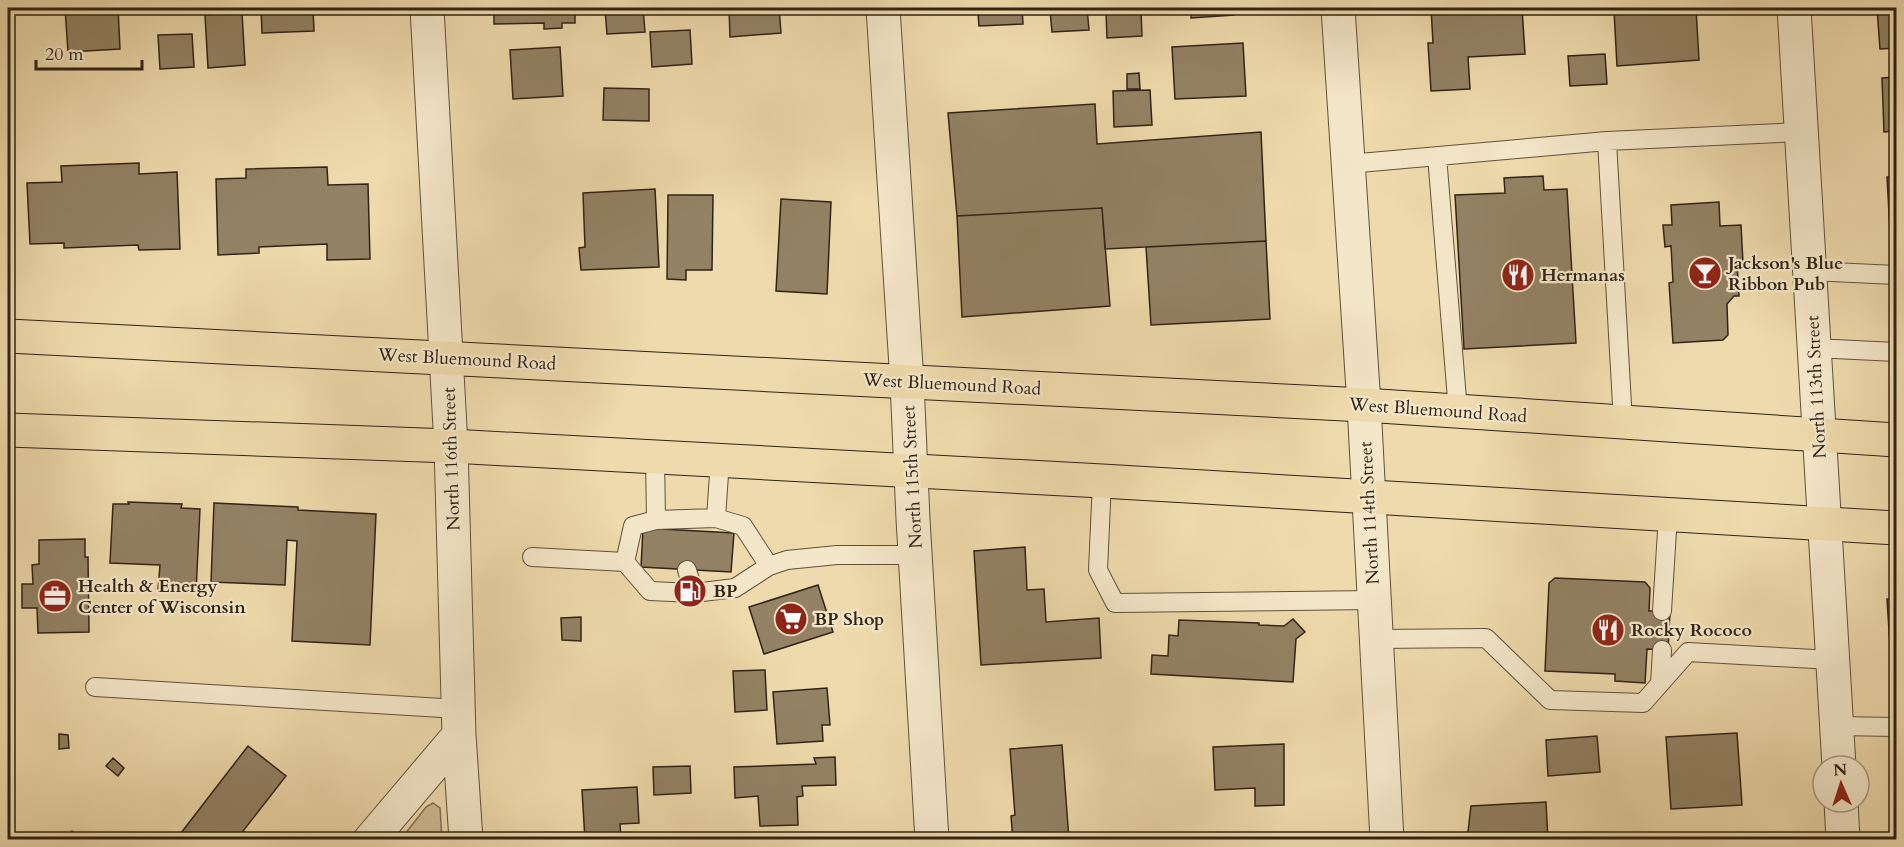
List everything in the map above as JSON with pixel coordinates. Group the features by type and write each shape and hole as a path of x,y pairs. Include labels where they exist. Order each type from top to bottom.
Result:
{"main road":[{"name":"West Bluemound Road","path":"8,336 1364,405 1896,440"},
{"path":"8,430 451,446 1896,528"}],"street":[{"name":"North 116th Street","path":"427,8 447,358 459,722 466,840"},
{"name":"North 115th Street","path":"883,8 908,382 932,840"},
{"name":"North 114th Street","path":"1338,8 1364,405 1387,840"},
{"name":"North 113th Street","path":"1794,8 1838,754"},
{"path":"370,840 459,722"},
{"path":"1842,814 1843,840"}],"lane":[{"path":"1348,164 1607,141 1802,132"},
{"path":"1607,141 1623,422"},
{"path":"1437,156 1458,411"},
{"path":"1810,271 1896,275"},
{"path":"1814,348 1896,352"},
{"path":"655,457 669,523"},
{"path":"716,518 720,460"},
{"path":"1102,482 1098,570 1114,603 1374,600"},
{"path":"1662,611 1668,515"},
{"path":"625,562 633,526 716,518 743,526 770,566"},
{"path":"532,557 625,562 650,591 694,592 735,588 770,566 787,560 837,555 916,555"},
{"path":"687,570 694,592"},
{"path":"1376,639 1486,638 1550,700 1642,703 1688,652 1832,660"},
{"path":"1660,684 1662,650"},
{"path":"95,687 459,722"},
{"path":"1837,726 1896,727"}],"shaded area":[{"path":"433,803 440,808 442,839 401,839 426,807"}],"building":[{"path":"65,8 118,8 120,49 68,52"},
{"path":"261,8 313,8 314,31 262,33"},
{"path":"494,8 575,8 575,23 562,23 562,28 544,29 544,23 494,24"},
{"path":"643,8 645,32 607,34 605,9"},
{"path":"729,8 779,8 781,33 730,37"},
{"path":"961,8 1022,8 1023,24 979,26 978,13 961,14"},
{"path":"1087,8 1089,30 1052,32 1050,10"},
{"path":"1191,8 1234,8 1234,15 1191,18"},
{"path":"1431,8 1522,8 1525,54 1468,57 1470,89 1431,91 1428,43 1433,43"},
{"path":"1696,8 1699,60 1617,66 1614,11"},
{"path":"1877,8 1896,8 1896,48 1880,49"},
{"path":"1141,10 1142,36 1107,38 1106,12"},
{"path":"242,12 245,65 208,68 205,15"},
{"path":"690,30 692,64 652,67 650,32"},
{"path":"192,34 194,67 160,69 158,35"},
{"path":"1243,43 1246,96 1175,99 1172,47"},
{"path":"560,47 563,96 513,99 510,50"},
{"path":"1605,54 1607,84 1570,86 1568,56"},
{"path":"1139,73 1140,89 1127,89 1127,74"},
{"path":"1896,77 1896,131 1884,132 1882,78"},
{"path":"604,88 649,89 649,121 603,120"},
{"path":"1150,90 1152,125 1114,127 1113,91"},
{"path":"1095,104 1097,144 1261,132 1266,241 1105,249 1102,208 957,216 948,113"},
{"path":"139,163 139,174 177,172 180,249 139,250 138,245 64,248 64,243 30,244 27,183 62,182 61,166"},
{"path":"327,167 328,185 368,184 370,259 327,260 327,244 259,247 259,253 218,255 216,179 246,178 246,169"},
{"path":"1543,176 1544,190 1567,189 1576,343 1464,349 1455,195 1505,193 1504,178"},
{"path":"1887,177 1896,177 1896,230 1890,231"},
{"path":"655,189 659,267 581,270 579,248 585,247 583,193"},
{"path":"668,195 713,195 712,270 686,270 686,280 667,279"},
{"path":"781,199 831,202 827,294 776,291"},
{"name":"Jackson's Blue Ribbon Pub","path":"1719,202 1720,226 1741,225 1743,263 1737,263 1739,296 1734,296 1727,304 1728,335 1723,340 1673,343 1669,283 1673,282 1671,246 1665,247 1663,225 1672,225 1671,205"},
{"path":"1102,208 1110,306 962,317 957,216"},
{"path":"1266,241 1270,319 1151,325 1146,247"},
{"path":"128,502 182,504 181,508 200,509 196,592 158,590 160,565 110,563 113,504 129,504"},
{"path":"214,503 376,514 370,645 292,641 297,541 287,540 285,585 211,582"},
{"path":"643,528 734,533 731,572 641,567"},
{"name":"Health & Energy Center of Wisconsin","path":"85,539 85,557 88,557 89,632 38,633 37,608 22,608 22,584 33,584 32,565 39,564 39,540"},
{"path":"1025,547 1027,590 1044,589 1046,622 1099,618 1101,658 981,665 974,551"},
{"name":"Rocky Rococo","path":"1555,578 1645,582 1650,588 1649,611 1670,611 1668,650 1647,649 1645,683 1615,681 1615,674 1545,671 1549,583"},
{"name":"BP Shop","path":"818,585 833,632 764,654 749,607"},
{"path":"1887,599 1896,600 1896,708 1894,708"},
{"path":"581,617 581,641 562,640 561,618"},
{"path":"1293,619 1305,632 1296,639 1293,682 1151,674 1152,655 1168,656 1169,635 1178,636 1179,620 1284,626"},
{"path":"765,670 767,710 735,712 733,671"},
{"path":"827,688 830,725 822,725 823,741 777,744 773,692"},
{"path":"1737,733 1742,805 1671,809 1666,737"},
{"path":"59,734 68,735 69,748 59,749"},
{"path":"1597,736 1600,772 1548,776 1546,740"},
{"path":"1284,744 1284,805 1255,806 1255,788 1215,790 1213,747"},
{"path":"1062,745 1069,840 1013,840 1011,816 1015,815 1010,749"},
{"path":"248,746 286,776 243,831 252,838 250,840 189,840 181,833"},
{"path":"835,757 836,785 802,786 803,796 797,797 798,825 760,826 758,796 735,798 734,767 816,764 814,758"},
{"path":"113,758 124,768 118,776 106,766"},
{"path":"690,766 691,793 654,795 653,767"},
{"path":"637,787 639,823 620,824 621,840 585,840 582,790"},
{"path":"1546,802 1548,840 1470,840 1468,832 1471,806"},
{"path":"72,831 81,840 64,840"}],"place":[{"name":"Jackson's Blue Ribbon Pub","path":"1705,273"},
{"name":"Hermanas","path":"1518,275"},
{"name":"BP","path":"690,591"},
{"name":"Health & Energy Center of Wisconsin","path":"55,596"},
{"name":"BP Shop","path":"791,619"},
{"name":"Rocky Rococo","path":"1608,630"}]}
